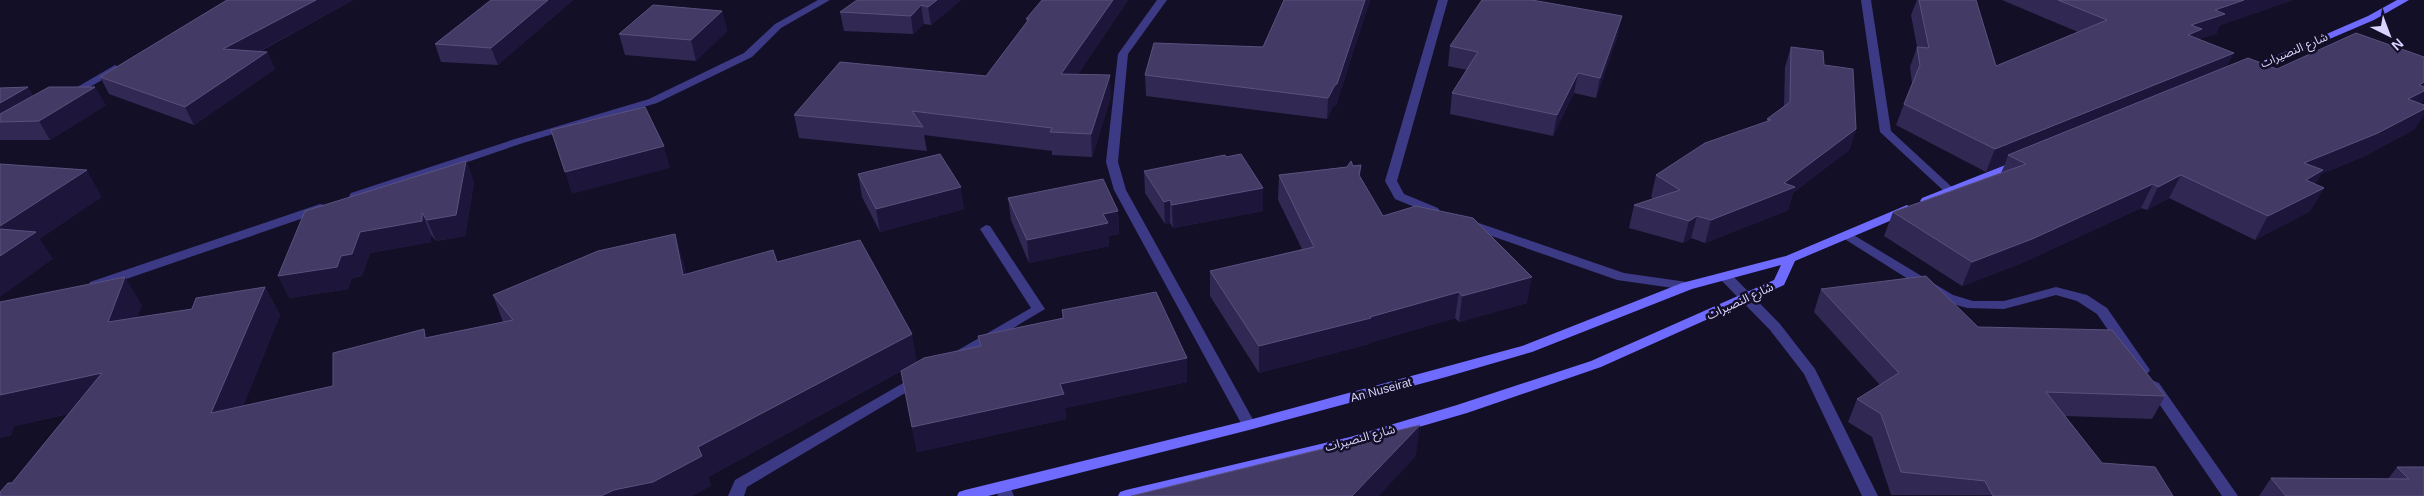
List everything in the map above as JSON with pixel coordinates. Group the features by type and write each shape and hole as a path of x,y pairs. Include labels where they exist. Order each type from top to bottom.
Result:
{"main road":[{"name":"شارع النصيرات","path":"2236,75 2371,18 2404,0"},
{"path":"1790,259 2033,157"},
{"name":"An Nuseirat","path":"965,496 1004,492 1431,377 1527,349 1687,286 1790,259"},
{"name":"شارع النصيرات","path":"1126,496 1350,442 1462,409 1596,364 1747,299 1779,282 1790,259"}],"street":[{"path":"85,288 519,141 653,101 748,56 778,26 825,0"},
{"path":"1162,0 1123,54 1112,162 1120,190 1249,425"},
{"path":"1444,0 1391,181 1399,196 1451,217 1622,276 1687,286"},
{"path":"1866,0 1886,132 1950,191"},
{"path":"58,101 125,62"},
{"path":"944,364 1038,309 986,229"},
{"path":"1847,235 1948,298 1972,305 2004,305 2056,292 2082,298 2102,311 2230,496"},
{"path":"1726,277 1793,348 1810,372 1870,496"},
{"path":"736,496 740,484 928,374"}],"building":[{"path":"227,0 316,0 223,49 267,52 185,107 100,77"},
{"path":"491,0 548,0 491,48 435,44"},
{"path":"857,0 937,0 928,7 921,5 911,16 840,12"},
{"path":"1042,0 1113,0 1061,74 1110,75 1091,134 1050,132 1052,128 912,111 923,127 794,115 840,62 986,76 1029,19 1026,19"},
{"path":"1284,0 1365,0 1337,84 1328,98 1145,75 1154,43 1263,47"},
{"path":"1482,0 1532,0 1622,16 1600,78 1578,73 1557,115 1452,93 1478,52 1450,46"},
{"path":"1919,0 1976,0 1996,66 2107,20 2058,0 2244,0 2215,10 2225,14 2191,25 2202,29 2188,35 2234,53 1995,149 1904,104 1920,65 1917,47 1929,48"},
{"path":"653,5 722,11 691,40 619,34"},
{"path":"2356,33 2424,57 2424,82 2419,85 2424,87 2424,91 2408,99 2424,105 2424,109 2378,133 2304,163 2323,170 2306,180 2324,188 2268,216 2181,175 2158,187 2153,184 2032,239 1972,262 1893,212 2026,164 2008,155 2248,58 2277,69"},
{"path":"1791,47 1823,51 1824,65 1853,69 1856,129 1784,183 1795,187 1711,220 1697,216 1689,221 1634,205 1680,190 1656,175 1705,143 1771,120 1767,119 1790,102"},
{"path":"28,87 0,103 0,88"},
{"path":"49,87 95,87 39,121 0,122 0,114"},
{"path":"645,107 664,146 565,172 551,130"},
{"path":"940,154 961,187 876,209 858,174"},
{"path":"1241,154 1263,188 1172,205 1170,200 1164,202 1144,171 1225,155 1226,157"},
{"path":"466,161 456,215 427,220 422,213 422,221 360,232 352,254 341,256 337,267 278,276 305,211"},
{"path":"1351,161 1353,166 1361,165 1359,175 1383,216 1416,206 1473,218 1532,277 1462,296 1459,292 1371,318 1259,346 1210,271 1314,247 1279,175 1347,167"},
{"path":"0,164 87,170 0,226"},
{"path":"1103,179 1118,211 1103,214 1108,223 1027,240 1008,198"},
{"path":"0,229 36,232 0,256"},
{"path":"675,234 683,275 773,250 777,262 860,240 912,334 698,447 702,456 653,482 614,490 601,496 0,496 0,492 8,483 12,483 102,373 0,395 0,302 125,277 108,322 192,309 196,298 265,287 211,413 333,386 333,353 424,329 425,338 513,320 493,295 598,251"},
{"path":"1926,276 1978,327 2112,330 2165,396 2046,392 2102,463 2155,467 2173,496 1993,496 1985,481 1901,472 1881,414 1857,399 1899,373 1821,289"},
{"path":"1156,292 1187,358 1060,384 1064,394 912,427 901,371 924,358 981,346 978,336 1064,318 1062,310"},
{"path":"1420,425 1352,496 1131,496"},
{"path":"2397,467 2424,467 2424,496 2286,496 2271,478 2409,479"}]}
